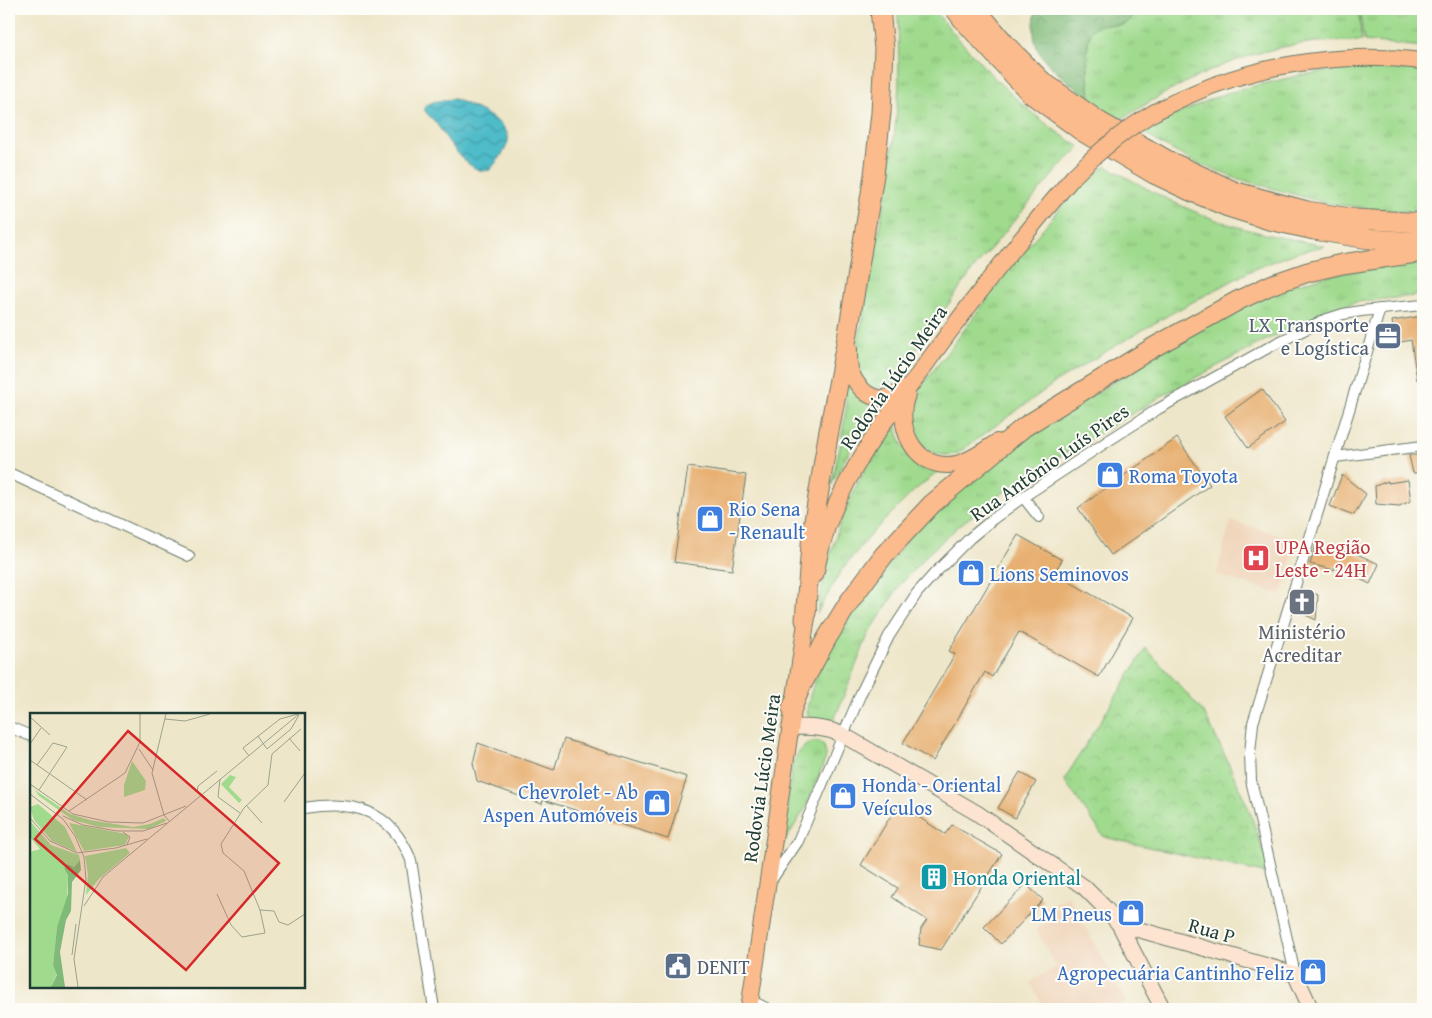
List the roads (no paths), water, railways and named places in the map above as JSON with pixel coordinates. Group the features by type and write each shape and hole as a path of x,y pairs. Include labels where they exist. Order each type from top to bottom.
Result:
{"highway":[{"path":"805,620 812,533 874,175 881,113 884,49 880,9"},
{"path":"956,9 964,21 1030,93 1083,132 1154,174 1228,207 1269,220 1369,239 1423,241"},
{"path":"976,9 1008,47 1042,81 1100,122 1167,160 1236,192 1307,211 1356,219 1423,223"},
{"path":"792,708 826,638 849,602 884,555 932,504 1024,427 1154,347 1239,300 1274,284 1308,272 1342,264 1423,252"}],"main road":[{"name":"Rodovia Lúcio Meira","path":"750,1005 805,620 819,556 827,528 849,477 882,424 1018,243 1074,176 1093,157 1138,122 1188,96 1230,80 1298,63 1362,58 1423,61"},
{"path":"848,333 849,361 858,386 870,395 878,398 894,395 910,386"},
{"path":"910,386 902,410 902,421 905,431 910,442 919,453 927,460 937,464 957,464 1024,427"}],"street":[{"name":"Rua Antônio Luís Pires","path":"766,887 798,841 874,664 889,636 917,593 953,554 993,519 1023,497 1111,439 1158,410 1275,344 1324,320 1343,314 1423,304"},
{"path":"1311,1009 1295,974 1251,780 1250,753 1254,724 1262,694 1380,309"},
{"path":"1334,457 1423,446"},
{"path":"9,473 189,556"},
{"path":"1023,497 1039,517"},
{"path":"9,727 30,736"},
{"path":"790,727 813,727 843,735 977,813 1084,887 1118,924 1163,1009"},
{"path":"305,808 334,806 351,807 366,811 379,816 390,825 406,846 411,860 434,1009"},
{"name":"Rua P","path":"1118,924 1295,974"},
{"path":"750,1005 768,1009"}],"water":[{"path":"454,99 485,113 505,130 508,136 507,145 490,170 482,171 466,162 425,111 425,106 432,103"}],"place":[{"name":"LX Transporte e Logística","path":"1388,336"},
{"name":"Roma Toyota","path":"1110,475"},
{"name":"Rio Sena - Renault","path":"710,519"},
{"name":"UPA Região Leste - 24H","path":"1256,558"},
{"name":"Lions Seminovos","path":"971,573"},
{"name":"Ministério Acreditar","path":"1302,602"},
{"name":"Honda - Oriental Veículos","path":"843,796"},
{"name":"Chevrolet - Ab Aspen Automóveis","path":"657,803"},
{"name":"Honda Oriental","path":"934,877"},
{"name":"LM Pneus","path":"1131,913"},
{"name":"DENIT","path":"678,966"},
{"name":"Agropecuária Cantinho Feliz","path":"1313,972"}]}
